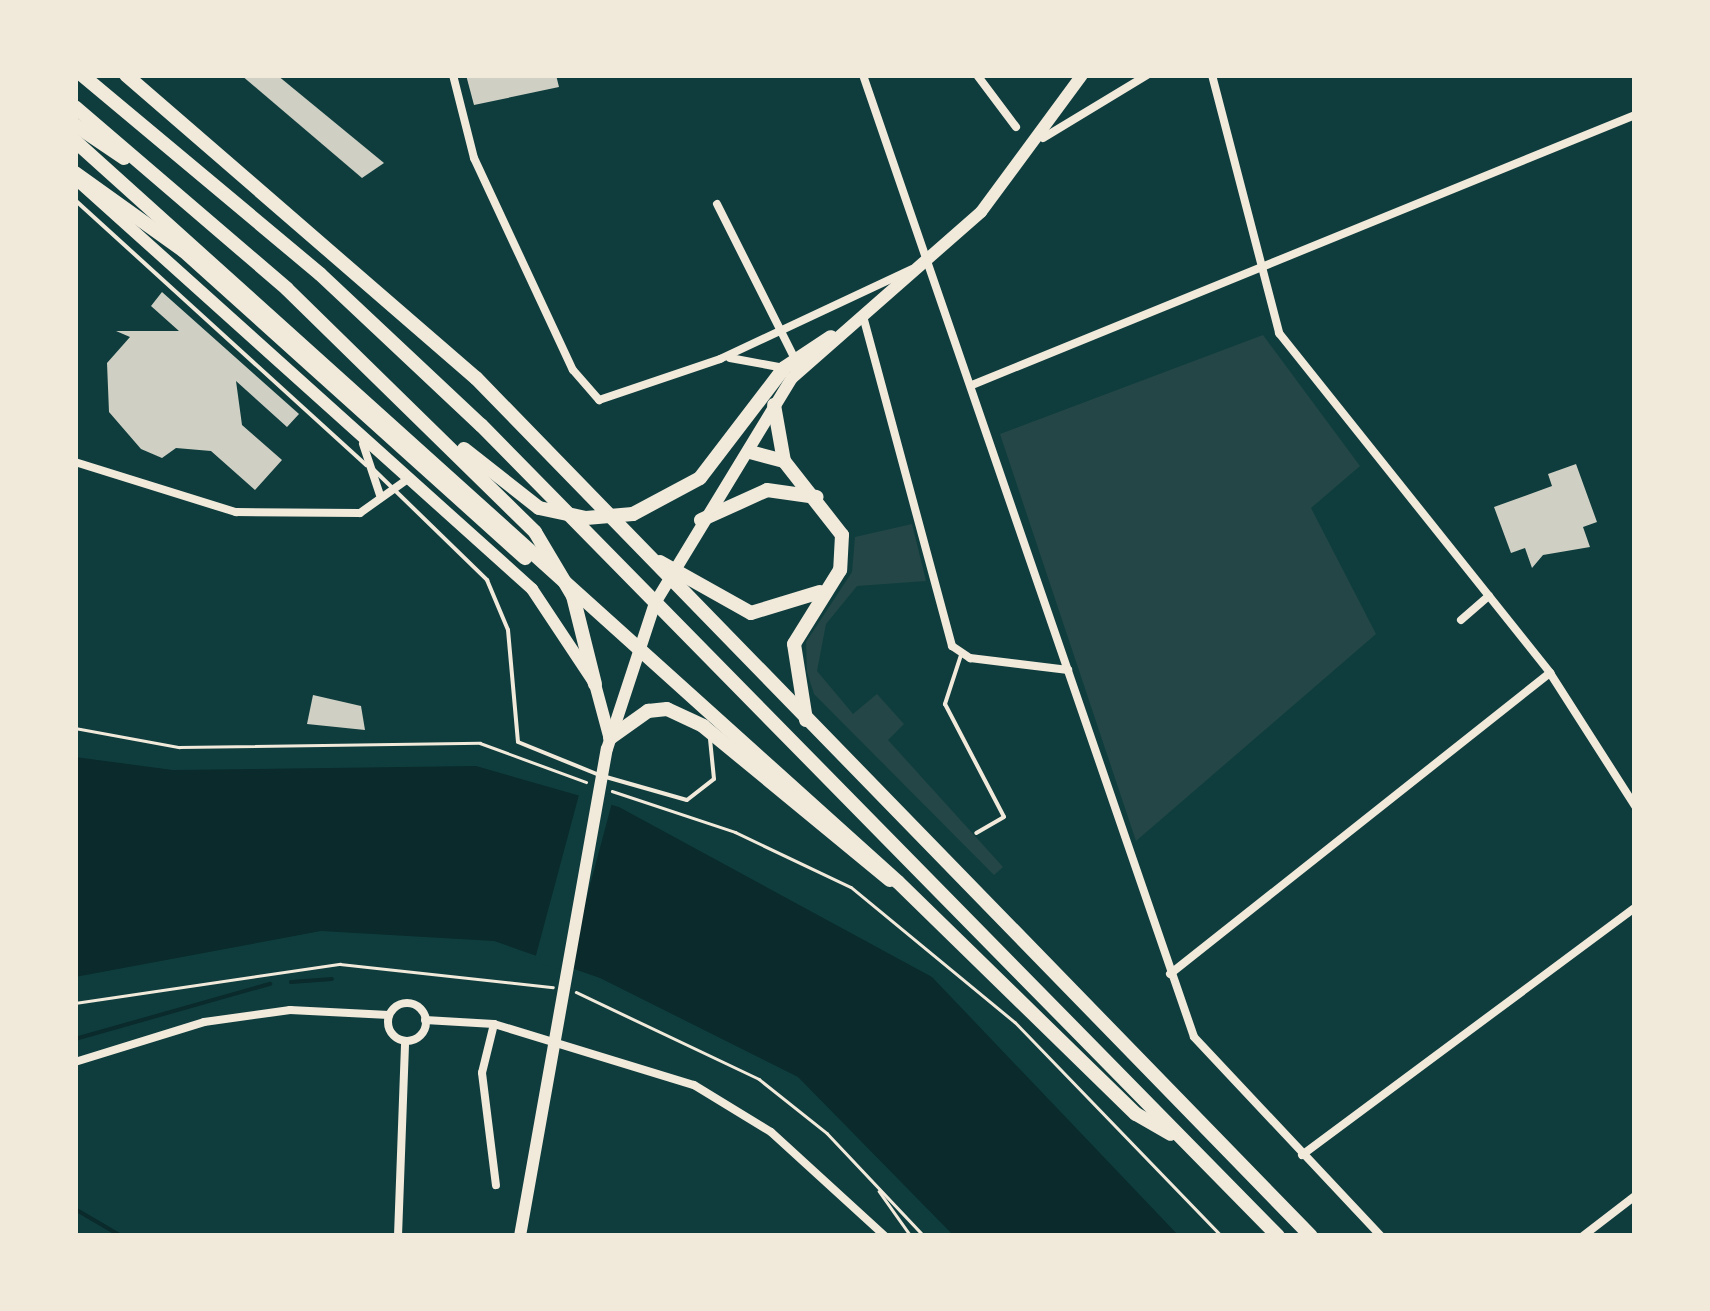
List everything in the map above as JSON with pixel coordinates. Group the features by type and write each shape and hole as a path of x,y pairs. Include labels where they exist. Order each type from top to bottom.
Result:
{"highway":[{"path":"82,75 320,274 481,425 1278,1236"},
{"path":"126,75 436,341 1312,1236"},
{"path":"75,107 153,170 420,414 551,552 580,616 595,684"},
{"path":"75,125 153,170"},
{"path":"75,140 898,882 1136,1114 1189,1144"},
{"path":"75,176 184,250 518,552 606,618"},
{"path":"420,414 539,508 609,518 678,496 790,364 831,337"},
{"path":"774,405 784,461 817,498 844,545 826,590 794,644 806,720"},
{"path":"750,452 784,461"},
{"path":"701,520 767,490 817,498"},
{"path":"652,558 751,613 826,590"},
{"path":"610,738 648,711 667,709 703,726 871,873 898,882"}],"main road":[{"path":"520,1236 547,1058 610,738 632,660 684,546 750,452 774,405 831,337 930,263 1043,138 1082,75"},
{"path":"75,176 532,590 595,684 610,738"}],"street":[{"path":"453,75 474,158 591,394 620,399 720,359 930,263"},
{"path":"863,75 1194,1037 1381,1236"},
{"path":"977,75 1016,127"},
{"path":"1043,138 1148,75"},
{"path":"1212,75 1256,266 1292,352 1550,673 1635,806"},
{"path":"972,385 1256,266 1635,115"},
{"path":"717,204 790,364"},
{"path":"864,316 961,654 1068,670"},
{"path":"758,357 760,339"},
{"path":"720,359 758,357 790,364"},
{"path":"350,426 379,474 380,495"},
{"path":"75,462 236,512 342,516 408,478"},
{"path":"1462,620 1490,596"},
{"path":"1170,974 1550,673"},
{"path":"1302,1155 1635,908"},
{"path":"75,1062 204,1022 290,1010 389,1015 410,1004 426,1020 494,1024 694,1085 771,1132 885,1236"},
{"path":"389,1015 390,1032 405,1041"},
{"path":"398,1236 405,1041 426,1020"},
{"path":"494,1024 482,1072 496,1185"},
{"path":"1582,1236 1635,1196"}],"lane":[{"path":"75,200 396,486 486,580 508,630 518,742 687,800 714,779 703,726"},
{"path":"961,654 945,704 1004,817 976,833"}],"path":[{"path":"75,728 179,747 480,743 591,784"},
{"path":"608,790 735,832 851,887 1015,1022 1222,1236"},
{"path":"75,1003 340,964 416,966 578,992 760,1079 924,1236"},
{"path":"876,1186 911,1236"}],"shaded area":[{"path":"1263,335 1360,466 1311,508 1376,634 1136,841 1000,434"},
{"path":"912,524 926,581 857,586 826,624 817,671 853,714 877,694 904,724 888,740 1003,867 994,875 814,694 807,672 806,642 852,572 855,537"},
{"path":"75,757 173,770 476,766 619,807 932,977 1179,1236 954,1236 798,1077 600,978 494,941 321,931 75,977"}],"pier":[{"path":"580,791 613,800 567,971 534,962"}],"building":[{"path":"241,75 277,75 384,163 362,178"},
{"path":"466,75 556,75 559,87 474,105"},
{"path":"162,292 299,414 287,427 236,381 242,425 282,460 255,490 211,451 176,448 162,458 141,449 109,412 107,363 130,337 116,331 179,331 151,306"},
{"path":"1576,464 1597,522 1583,527 1590,547 1543,555 1532,568 1525,548 1511,553 1494,507 1552,486 1548,474"},
{"path":"313,695 361,706 365,730 307,724"}],"waterway":[{"path":"291,982 332,979"},
{"path":"75,1039 270,984"},
{"path":"75,1209 121,1236"}]}
